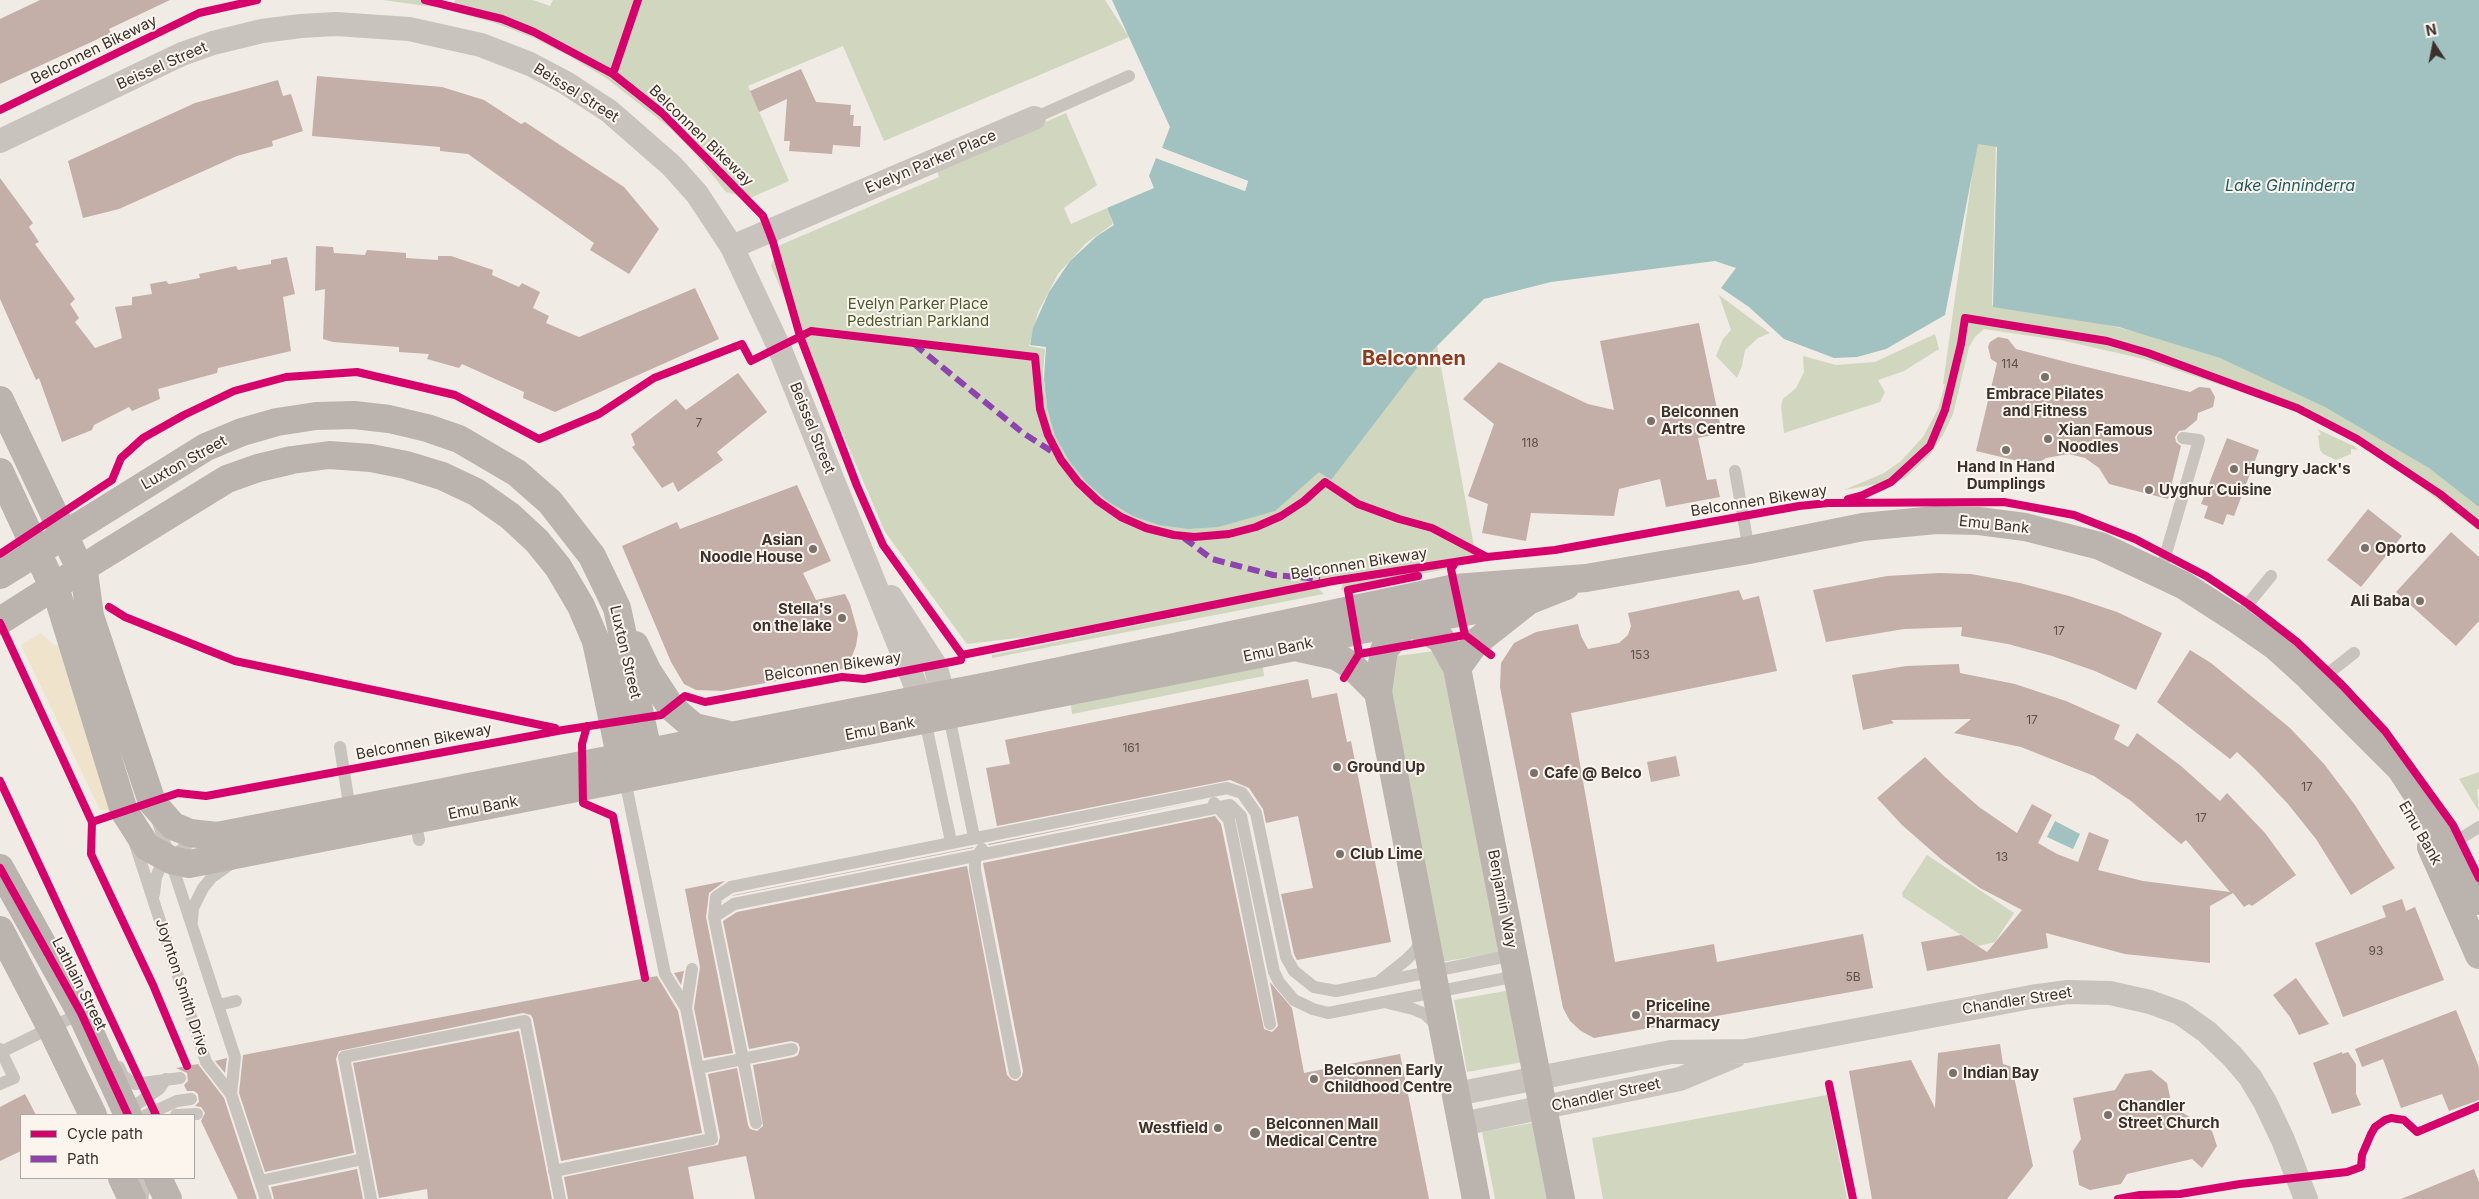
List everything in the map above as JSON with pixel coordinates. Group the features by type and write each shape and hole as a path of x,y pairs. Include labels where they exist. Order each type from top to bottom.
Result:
{"main road":[{"name":"Joynton Smith Drive","path":"0,400 85,579 90,616 152,802"},
{"name":"Luxton Street","path":"0,575 206,448 242,432 277,422 316,416 354,415 389,419 426,428 459,439 517,473 550,502 592,556 617,608 650,763"},
{"name":"Luxton Street","path":"0,621 227,479 258,468 292,460 329,455 371,458 406,465 442,476 476,492 510,516 537,541 558,567 582,606 596,641 623,768"},
{"name":"Joynton Smith Drive","path":"0,472 58,597 124,811 147,847 170,860"},
{"name":"Emu Bank","path":"170,860 189,864 416,819 623,768 935,707 1437,592 1524,581 1586,578 1901,522 1936,520 1979,521 2025,527 2100,546 2183,585 2275,646 2316,683 2400,768 2443,850 2479,901"},
{"name":"Emu Bank","path":"650,763 731,736 935,707 1295,647 1355,631 1528,601 1586,578"},
{"path":"1437,592 1384,650 1378,692 1476,1199"},
{"path":"1457,668 1475,643 1528,601"},
{"name":"Benjamin Way","path":"1376,605 1409,621 1441,640 1457,668 1562,1199"},
{"path":"617,608 648,672 664,700 694,727 731,736"},
{"path":"1295,647 1336,656 1352,666 1378,692"},
{"name":"Emu Bank","path":"152,802 173,826 190,833 217,836 350,810 416,819"},
{"name":"Emu Bank","path":"2443,850 2479,955"},
{"name":"Lathlain Street","path":"0,868 81,1013 126,1114"},
{"path":"0,930 52,1028 93,1114"},
{"path":"122,1179 132,1199"},
{"path":"158,1179 168,1199"}],"street":[{"name":"Beissel Street","path":"0,141 182,54 213,43 300,26 354,25 409,29 481,45 530,64 566,83 609,111 645,140 697,194 732,247 779,347 862,552 935,707"},
{"name":"Evelyn Parker Place","path":"732,247 1034,118"},
{"name":"Chandler Street","path":"1456,1094 1671,1052 1746,1051 2031,996 2068,992 2110,993 2150,1002 2180,1013 2207,1032 2250,1077 2266,1102 2306,1199"},
{"name":"Chandler Street","path":"1462,1124 1680,1080 1746,1051"}],"lane":[{"name":"Evelyn Parker Place","path":"1034,118 1129,76"},
{"path":"2160,574 2199,440 2183,438"},
{"path":"1735,471 1749,550"},
{"path":"2239,621 2248,604 2271,576"},
{"path":"2316,683 2354,653"},
{"path":"935,707 971,836 972,856 1015,1073"},
{"path":"935,707 950,837"},
{"path":"340,747 350,810"},
{"path":"623,768 665,974 686,1008"},
{"path":"756,1123 714,917 716,897 731,887 971,836 1227,788 1242,793 1256,812 1286,957 1294,971 1304,982 1324,990 1336,991 1379,982 1434,982 1515,966"},
{"path":"980,897 974,870 975,859 992,838 1202,797 1212,800 1229,820 1270,1024"},
{"name":"Joynton Smith Drive","path":"152,802 235,1057 231,1094"},
{"path":"714,917 734,904 1230,805 1241,816 1270,960 1279,982 1294,1000 1313,1010 1328,1013 1383,1002 1434,982 1515,966"},
{"name":"Joynton Smith Drive","path":"124,811 206,1062 231,1094"},
{"path":"2443,850 2479,827"},
{"name":"Emu Bank","path":"154,902 156,877 160,868 190,842 217,836"},
{"path":"191,923 194,908 203,888 212,877 246,854"},
{"path":"1379,982 1411,956 1425,934"},
{"path":"554,1171 712,1139 686,1008 692,969"},
{"path":"218,1005 236,1001"},
{"path":"1383,1002 1413,1009 1425,1014 1444,1032"},
{"path":"0,1084 14,1078 1,1050 81,1013 101,1028 127,1080 142,1085 166,1079 180,1078"},
{"path":"371,1199 344,1057 525,1021 560,1199"},
{"path":"698,1068 792,1049"},
{"path":"126,1114 159,1089 166,1079"},
{"path":"81,1090 126,1114 190,1099"},
{"path":"231,1094 266,1199"},
{"path":"260,1180 364,1158"},
{"path":"141,1179 145,1187 142,1199"}],"green space":[{"path":"383,0 436,0 434,7"},
{"path":"455,0 533,0 550,6 553,0 1105,0 1129,37 884,141 843,46 748,86 789,181 750,198 726,192 698,157 670,128 606,78 534,38 495,23 452,11"},
{"name":"Evelyn Parker Place Pedestrian Parkland","path":"1066,113 1097,185 1064,208 1071,224 1107,208 1113,224 1086,243 1058,274 1038,312 1029,346 1045,349 1043,374 1046,400 1053,425 1405,378 1437,345 1476,557 1379,577 1447,567 1446,569 1341,590 1343,583 1318,588 1324,594 992,658 992,655 1200,612 1135,624 967,644 885,532 771,266 778,246 939,177 937,170"},
{"path":"1977,140 1996,142 1992,305 2074,317 2153,336 2232,362 2380,432 2479,499 2479,531 2389,462 2300,412 2144,359 2065,341 1984,329 1975,337 1969,347 1953,414 1943,435 1930,455 1904,479 1844,490 1884,473 1901,461 1923,437 1938,409 1945,384 1943,384"},
{"path":"1719,295 1770,333 1758,338 1745,350 1742,366 1737,378 1716,356 1723,339 1731,330"},
{"path":"1935,334 1939,349 1904,371 1878,380 1885,392 1880,402 1784,433 1781,406 1783,399 1796,388 1804,372 1803,356 1836,365 1875,362"},
{"path":"2317,429 2354,446 2358,450 2351,449 2351,454 2336,460 2323,454 2320,450 2318,436 2321,434"},
{"path":"1435,651 1450,685 1501,952 1441,962 1391,692 1397,656"},
{"path":"1263,667 1264,676 1072,714 1071,705"},
{"path":"2479,772 2479,789 2477,790 2478,810 2459,779"},
{"path":"1927,855 2014,913 1995,942 1978,946 1903,897 1902,893"},
{"path":"1511,990 1523,1062 1467,1072 1454,1000"},
{"path":"1827,1095 1847,1199 1603,1199 1592,1138"},
{"path":"1537,1122 1551,1199 1495,1199 1482,1132"}],"sand":[{"path":"41,633 54,645 59,645 111,810 100,810 21,645"}],"water":[{"name":"Lake Ginninderra","path":"1112,0 2479,0 2479,507 2429,468 2325,407 2220,358 2119,327 1993,307 1997,147 1978,144 1945,315 1886,349 1857,357 1834,358 1784,339 1749,307 1721,288 1736,268 1715,261 1551,282 1484,299 1423,360 1331,480 1319,472 1275,511 1218,527 1188,529 1159,525 1133,516 1109,502 1087,483 1070,462 1055,436 1047,407 1044,379 1046,347 1030,345 1033,328 1049,292 1070,261 1097,236 1114,225 1107,208 1154,188 1149,176 1156,158 1245,191 1248,181 1162,148 1170,127"},
{"path":"2055,821 2080,834 2073,849 2047,837"}],"pier":[{"path":"1162,148 1248,181 1245,191 1156,158 1158,156 1244,188 1245,183 1161,151"}],"building":[{"path":"40,0 170,0 109,29 111,33 0,84 0,19"},
{"path":"801,69 816,102 851,105 850,115 854,115 853,126 861,126 860,147 833,145 832,154 789,151 790,141 784,141 787,99 759,112 750,91"},
{"path":"317,76 442,87 484,100 521,124 525,122 624,187 659,229 629,274 590,250 594,243 468,154 440,151 440,147 312,136"},
{"path":"278,80 283,96 291,94 303,131 272,141 273,146 237,156 119,209 83,218 68,161 195,103"},
{"path":"0,178 33,223 29,227 39,242 35,244 75,299 70,304 79,318 75,322 95,348 122,338 115,307 132,305 132,297 152,294 150,284 166,281 169,284 200,278 199,274 236,266 238,270 271,264 271,260 287,257 295,294 283,297 291,351 218,368 217,373 158,389 160,399 132,411 129,407 94,425 92,430 62,442 39,378 36,380 0,299"},
{"path":"316,246 333,247 334,253 365,255 367,250 406,253 406,258 438,260 438,256 451,256 493,270 492,275 519,287 522,283 540,292 533,308 549,316 546,323 579,337 695,288 719,339 555,412 523,398 524,392 462,364 459,368 427,359 429,354 399,352 399,347 333,342 323,339 325,289 315,291"},
{"path":"1699,323 1722,433 1698,438 1707,480 1716,479 1720,497 1666,507 1660,479 1619,489 1614,516 1531,513 1526,541 1482,533 1488,504 1468,496 1494,424 1463,399 1499,362 1588,404 1614,410 1600,341"},
{"path":"1998,337 2008,339 2016,349 2190,392 2199,387 2210,388 2215,397 2213,407 2198,413 2197,420 2185,430 2179,431 2175,437 2176,442 2181,446 2168,499 2109,484 2099,468 2085,458 2069,454 2046,458 2035,465 1976,451 1997,363 1991,359 1988,347 1990,342"},
{"path":"738,373 767,412 717,452 723,460 678,492 673,482 662,488 632,447 635,445 631,434 676,399 686,410"},
{"name":"Hungry Jack's","path":"2227,438 2259,450 2234,516 2227,514 2223,525 2204,518 2208,506 2201,504"},
{"path":"797,485 831,561 803,573 816,600 845,594 850,604 858,633 856,646 850,661 842,669 722,691 696,690 684,684 671,662 622,546 677,522 680,529"},
{"name":"Oporto","path":"2368,509 2402,536 2361,587 2327,560"},
{"path":"2451,532 2479,557 2479,621 2456,646 2396,592"},
{"path":"1939,573 1971,574 2020,583 2069,596 2117,612 2162,633 2136,690 2095,671 2052,656 2008,644 1961,636 1962,627 1904,629 1826,642 1813,590 1887,576"},
{"path":"1739,590 1743,600 1759,596 1777,671 1571,713 1615,962 1714,944 1717,962 1863,934 1873,988 1594,1038 1581,1031 1570,1021 1563,1008 1500,687 1501,663 1514,643 1536,632 1578,624 1581,636 1588,649 1619,643 1628,635 1631,626 1628,613"},
{"path":"2190,650 2211,663 2290,728 2324,764 2355,805 2395,868 2351,895 2316,839 2288,804 2256,770 2237,752 2230,759 2157,702"},
{"path":"1959,664 1960,673 2015,684 2066,701 2120,725 2114,739 2128,747 2137,733 2181,766 2220,801 2227,793 2265,833 2296,875 2252,906 2249,904 2244,907 2233,893 2210,906 2210,963 2125,954 2046,933 2048,948 1927,971 1921,942 1961,935 1987,952 2022,910 1980,888 1942,860 1902,825 1877,798 1925,757 1979,807 2017,833 2032,804 2052,815 2038,843 2057,854 2078,862 2089,832 2109,840 2098,870 2143,881 2230,892 2186,840 2181,844 2131,801 2094,776 2021,747 1954,733 1971,719 1891,720 1894,723 1863,730 1852,675 1906,666"},
{"path":"1308,679 1312,698 1337,693 1347,742 1351,741 1391,942 1297,960 1294,954 1281,894 1313,888 1298,816 1266,823 1263,809 1249,788 1230,780 997,826 986,768 1010,764 1005,740"},
{"path":"1676,756 1680,776 1651,782 1647,762"},
{"path":"1206,800 989,845 988,844"},
{"path":"1215,816 1221,824 1264,1029 1272,1032 1278,1026 1270,982 1292,1008 1304,1073 1400,1054 1429,1199 755,1199 746,1156 688,1167 694,1199 568,1199 564,1177 718,1145 720,1137 708,1074 737,1068 748,1125 750,1129 757,1131 763,1126 753,1065 794,1057 798,1055 800,1048 798,1043 791,1041 749,1049 723,921 737,912 967,866 1007,1075 1012,1080 1017,1081 1022,1076 1023,1071 983,863"},
{"path":"973,848 732,896 734,895"},
{"path":"725,881 709,893 706,917 733,1053 704,1058 694,1008 700,967 685,889"},
{"path":"2402,899 2406,911 2415,907 2444,980 2343,1017 2315,943 2386,917 2382,906"},
{"path":"684,971 681,985 674,973"},
{"path":"657,976 678,1011 702,1133 561,1161 533,1019 531,1015 523,1013 339,1051 336,1059 354,1153 265,1172 239,1093 243,1055"},
{"path":"2296,978 2329,1024 2299,1035 2290,1017 2273,995"},
{"path":"2456,1010 2479,1067 2479,1100 2449,1111 2442,1094 2401,1108 2383,1059 2362,1067 2355,1049"},
{"path":"519,1031 552,1199 428,1199 427,1189 379,1198 353,1063"},
{"path":"2000,1044 2003,1064 2012,1067 2033,1166 2007,1199 1872,1199 1849,1071 1911,1060 1935,1108 1938,1053"},
{"path":"2342,1052 2342,1054 2348,1052 2356,1064 2356,1094 2361,1105 2332,1114 2313,1063"},
{"path":"227,1058 225,1073 215,1061"},
{"path":"198,1064 224,1098 257,1199 238,1199 201,1121 205,1113 201,1107 195,1106 199,1102 198,1094 194,1091 187,1091 184,1085 188,1081 187,1073 176,1068"},
{"path":"2151,1070 2167,1083 2172,1106 2212,1131 2217,1146 2202,1168 2192,1159 2127,1174 2121,1184 2090,1190 2079,1185 2073,1151 2081,1139 2073,1098 2115,1090 2125,1074"},
{"path":"25,1094 35,1114 20,1114 20,1151 0,1161 0,1107"},
{"path":"357,1169 363,1199 274,1199 271,1187"},
{"path":"2474,1169 2479,1182 2479,1199 2401,1199"}],"marked path":[{"path":"914,344 1023,433 1056,454"},
{"path":"1184,538 1212,559 1273,575 1320,579"}],"cycle path":[{"name":"Belconnen Bikeway","path":"0,110 199,13 257,0"},
{"name":"Belconnen Bikeway","path":"425,0 502,19 534,32 613,74 662,113 763,216 773,242 800,336 857,486 883,545 962,655"},
{"path":"613,74 638,0"},
{"path":"1848,499 1863,495 1891,482 1930,446 1945,410 1961,344 1965,318 2107,341 2148,353 2297,408 2357,439 2440,494 2479,525"},
{"path":"0,554 112,480 121,458 143,438 184,415 234,391 286,377 357,372 455,395 539,439 599,414 654,378 742,344 751,361 811,331 1035,357 1040,409 1048,435 1061,460 1078,482 1098,501 1121,517 1146,528 1174,535 1194,537 1229,534 1256,527 1281,516 1304,501 1325,482 1358,504 1399,519 1432,528 1487,557"},
{"name":"Belconnen Bikeway","path":"962,655 1333,581 1487,557 1555,550 1799,506 1828,503 2004,502 2074,515 2135,539 2206,576 2248,604 2297,642 2342,685 2385,731 2453,825 2479,878"},
{"path":"1455,563 1451,569 1465,635 1491,655"},
{"path":"1344,678 1359,654 1348,590 1418,576"},
{"name":"Belconnen Bikeway","path":"109,607 125,617 235,661 555,728"},
{"path":"0,623 92,822 91,854 153,985 187,1066"},
{"path":"1359,654 1465,635"},
{"name":"Belconnen Bikeway","path":"92,822 178,793 206,796 563,730 661,715 685,696 705,702 842,677 864,679 961,660 962,655"},
{"path":"587,726 582,744 583,803 613,816 645,978"},
{"path":"0,781 156,1114"},
{"path":"0,868 81,1013 128,1114"},
{"path":"1829,1084 1853,1199"},
{"path":"2118,1199 2140,1195 2180,1194 2240,1184 2347,1172 2361,1167 2362,1155 2371,1134 2375,1127 2385,1120 2391,1118 2404,1120 2417,1132 2479,1106"}],"place":[{"name":"Embrace Pilates and Fitness","path":"2045,377"},
{"name":"Belconnen Arts Centre","path":"1651,421"},
{"name":"Xian Famous Noodles","path":"2048,439"},
{"name":"Hand In Hand Dumplings","path":"2006,450"},
{"name":"Hungry Jack's","path":"2234,469"},
{"name":"Uyghur Cuisine","path":"2149,490"},
{"name":"Oporto","path":"2365,548"},
{"name":"Asian Noodle House","path":"813,549"},
{"name":"Ali Baba","path":"2420,601"},
{"name":"Stella's on the lake","path":"842,618"},
{"name":"Ground Up","path":"1337,767"},
{"name":"Cafe @ Belco","path":"1534,773"},
{"name":"Club Lime","path":"1340,854"},
{"name":"Priceline Pharmacy","path":"1636,1015"},
{"name":"Indian Bay","path":"1953,1073"},
{"name":"Belconnen Early Childhood Centre","path":"1314,1079"},
{"name":"Chandler Street Church","path":"2108,1115"},
{"name":"Westfield","path":"1218,1128"},
{"name":"Belconnen Mall Medical Centre","path":"1255,1133"}],"district":[{"name":"Belconnen","path":"1414,359"}]}
